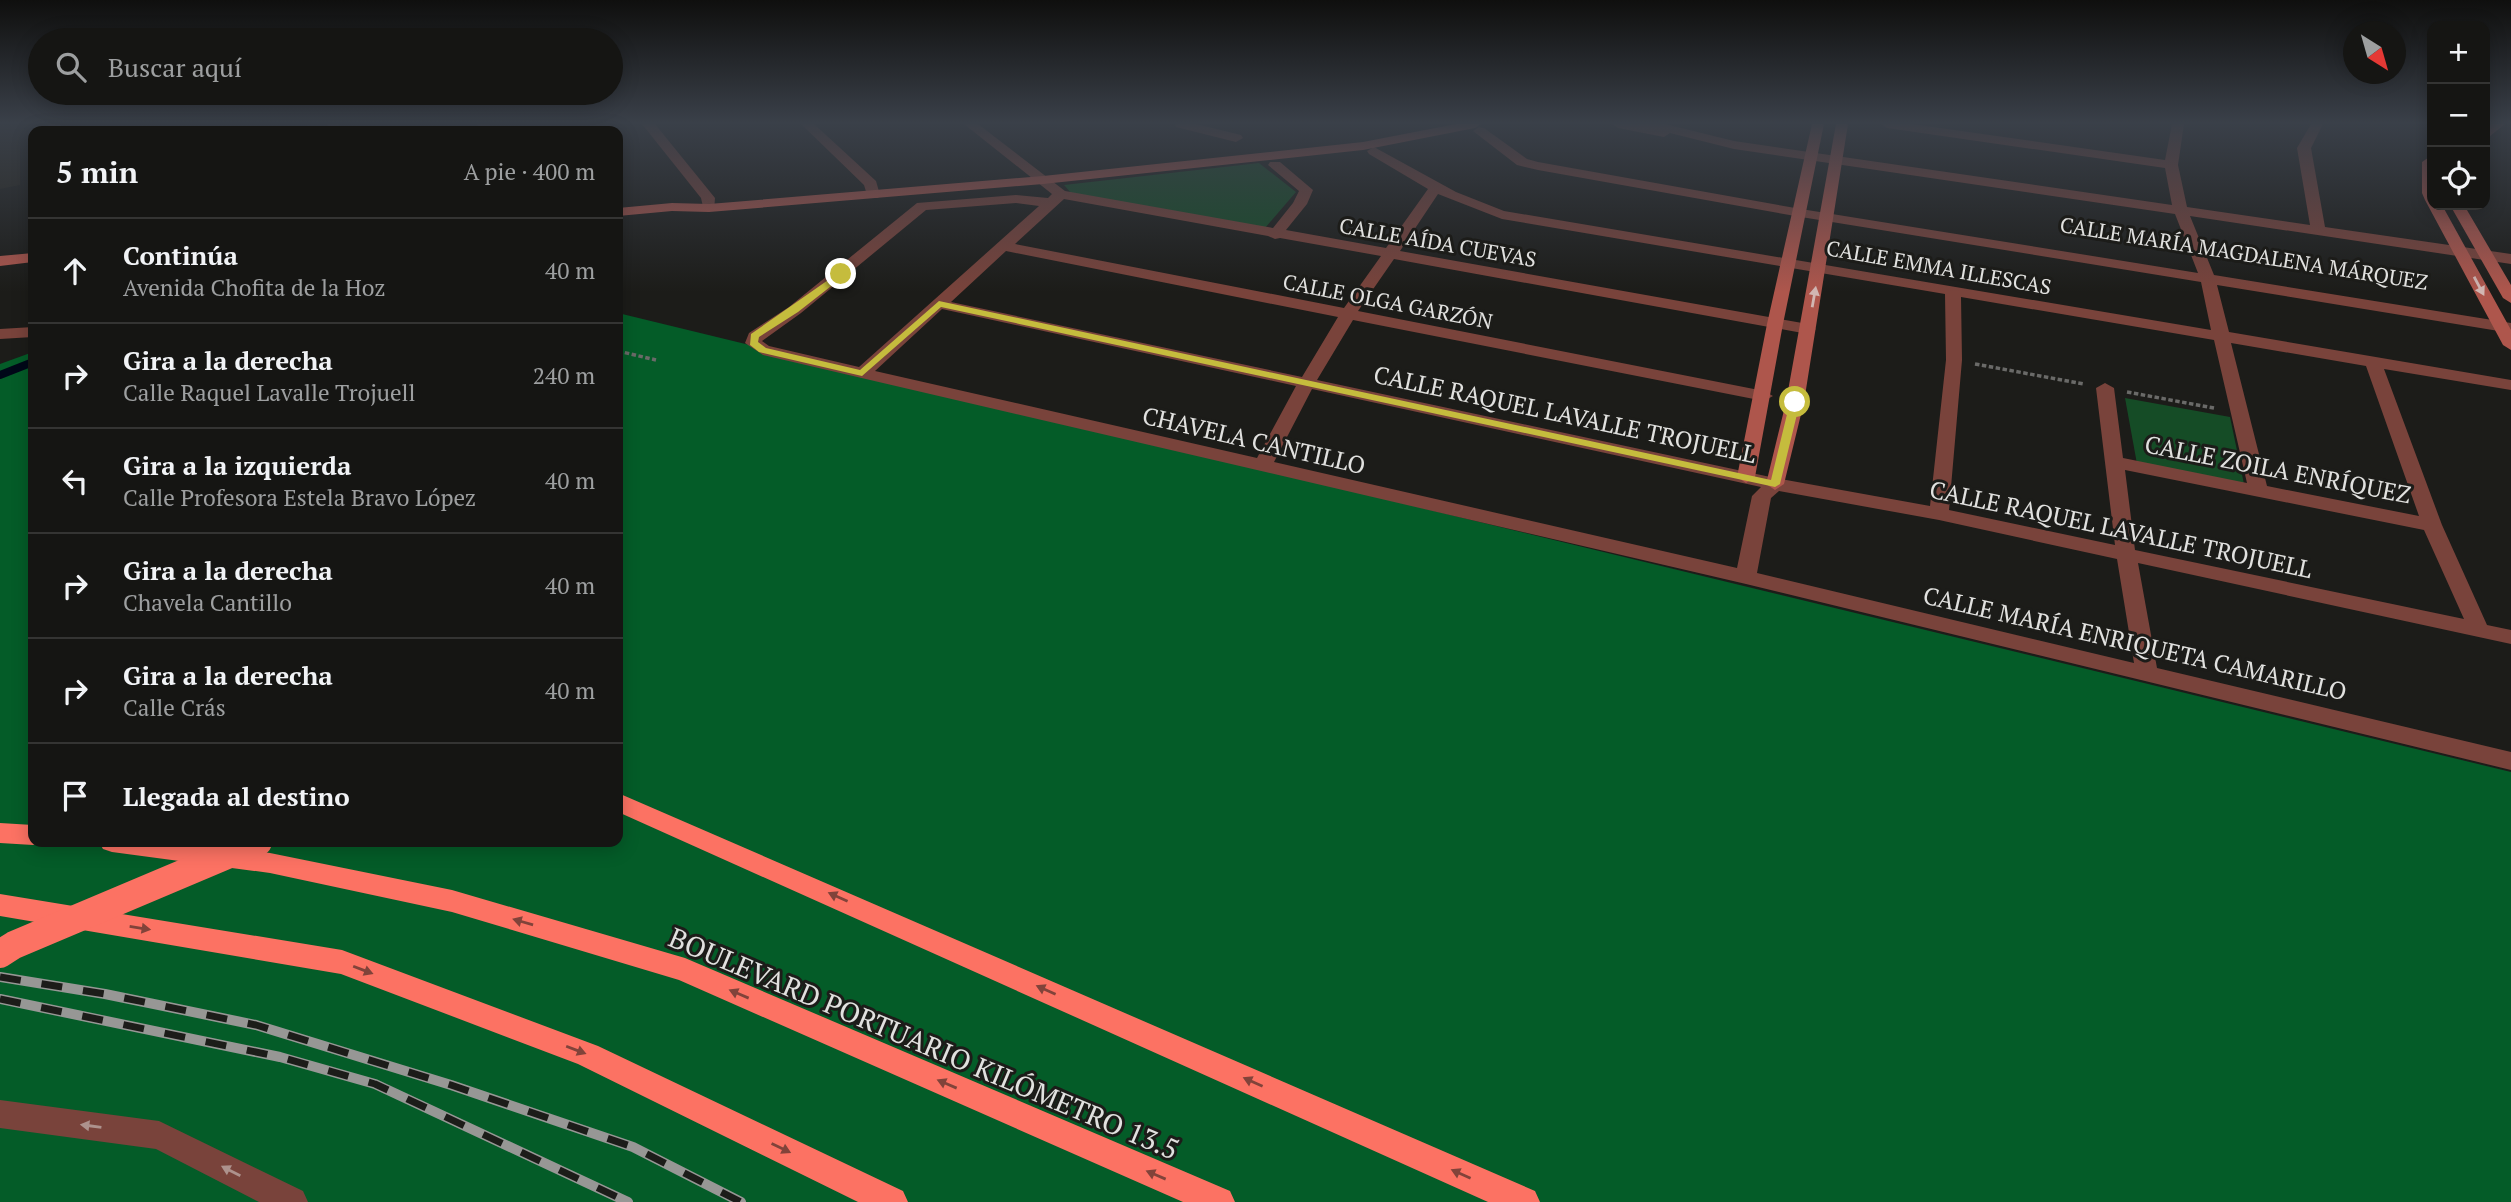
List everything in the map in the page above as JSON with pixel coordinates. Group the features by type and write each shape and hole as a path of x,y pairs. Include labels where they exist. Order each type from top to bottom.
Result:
{"highway":[{"path":"623,804 1524,1202"},
{"path":"0,833 28,835"},
{"name":"BOULEVARD PORTUARIO KILÓMETRO 13.5","path":"150,847 270,863 452,901 685,970 1219,1202"},
{"path":"0,954 14,945 146,887 246,847"},
{"path":"0,905 342,962 588,1055 892,1202"}],"street":[{"path":"691,180 708,203"},
{"path":"862,180 872,190"},
{"path":"623,212 981,180"},
{"path":"862,373 1057,199 1041,180"},
{"path":"1275,235 1300,204 1306,190 1294,180"},
{"name":"CALLE EMMA ILLESCAS","path":"1421,180 1469,206 1502,215 2511,385"},
{"name":"CALLE MARÍA MAGDALENA MÁRQUEZ","path":"1624,180 2504,322"},
{"path":"1769,490 1746,477 1775,324 1807,180"},
{"path":"1746,577 1795,402 1832,180"},
{"path":"1980,180 2511,259"},
{"path":"2174,180 2180,209 2205,272 2259,489"},
{"path":"2309,180 2318,230"},
{"path":"1262,467 1306,384 1348,314 1435,189"},
{"name":"CALLE AÍDA CUEVAS","path":"753,343 755,336 794,310 922,206 1016,199 1057,199 1275,235 1808,330"},
{"path":"2438,210 2460,252 2504,322 2511,345"},
{"path":"2460,210 2511,298"},
{"name":"CALLE OLGA GARZÓN","path":"1004,246 1763,396"},
{"path":"0,261 28,258"},
{"path":"1938,514 1954,360 1953,291"},
{"name":"CALLE RAQUEL LAVALLE TROJUELL","path":"939,304 1746,477"},
{"path":"0,334 28,332"},
{"name":"CHAVELA CANTILLO","path":"753,343 762,350 1746,577"},
{"path":"2373,362 2432,525 2479,630"},
{"path":"2105,388 2126,555 2147,672"},
{"name":"CALLE ZOILA ENRÍQUEZ","path":"2113,462 2432,525"},
{"name":"CALLE RAQUEL LAVALLE TROJUELL","path":"1769,490 1938,514 2511,637"},
{"name":"CALLE MARÍA ENRIQUETA CAMARILLO","path":"1746,577 2511,761"},
{"path":"0,1114 159,1135 292,1202"}],"path":[{"path":"623,352 656,360"}],"shaded area":[{"path":"0,180 20,180 20,185 0,189"}],"green space":[{"path":"1107,180 1281,180 1296,192 1265,228 1071,193 1064,185"},
{"path":"623,314 2511,772 2511,1202 0,1202 0,364 28,354 28,847 623,847"},
{"path":"2125,398 2230,417 2244,484 2137,464"}],"waterway":[{"path":"0,375 28,364"}],"railway":[{"path":"0,977 105,994 256,1025 451,1085 633,1147 741,1202"},
{"path":"0,999 280,1057 375,1084 628,1202"}],"route":[{"path":"841,274 755,336 753,343 762,350 862,373 939,304 1775,484 1795,402"}]}
